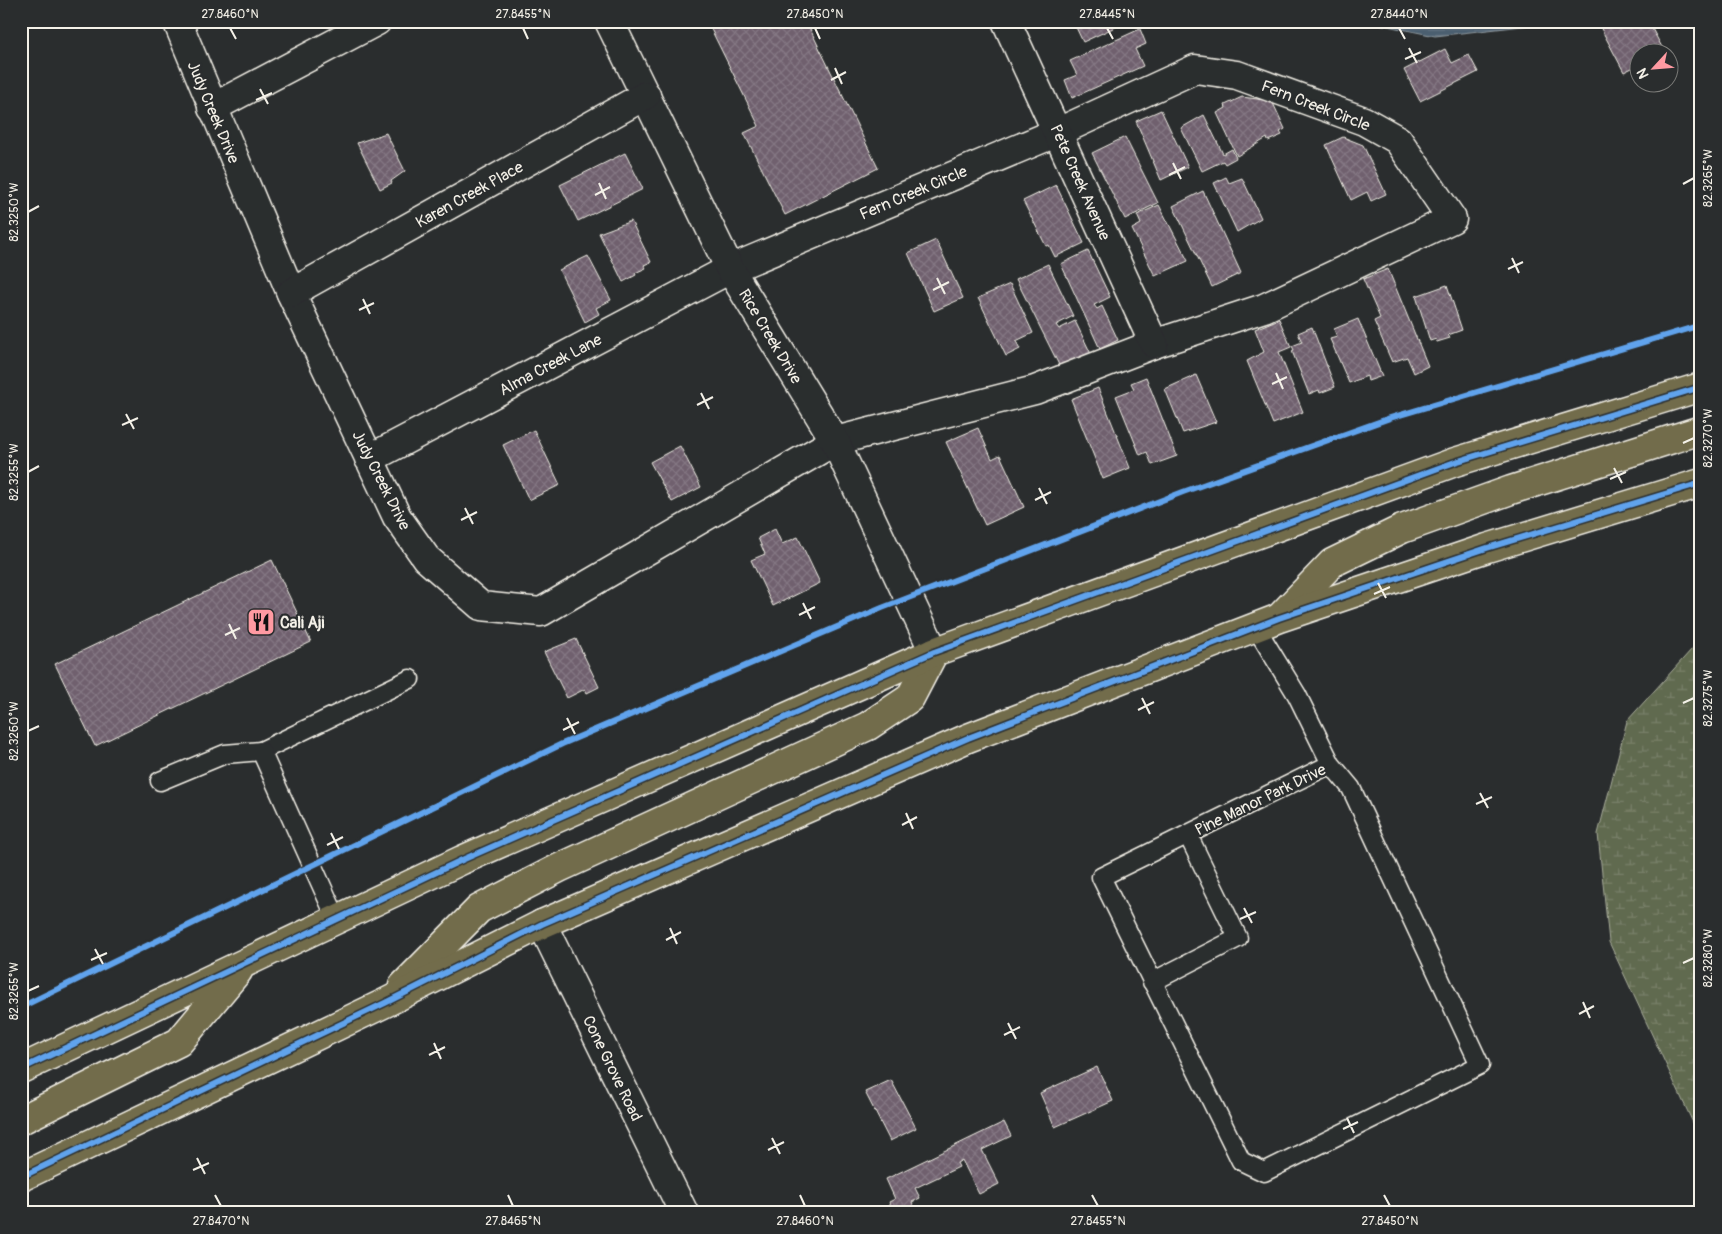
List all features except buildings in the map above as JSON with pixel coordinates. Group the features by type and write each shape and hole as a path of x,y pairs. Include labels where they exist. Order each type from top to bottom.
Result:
{"main road":[{"path":"21,1070 462,860 934,652 1455,462 1701,387"},
{"path":"1267,622 1332,563 1402,528 1511,490 1701,430"},
{"path":"21,1177 385,1003 542,924 968,738 1267,622 1488,548 1701,483"},
{"path":"385,1003 479,909 559,868 868,726 910,698 934,652"},
{"path":"21,1120 179,1042 244,964"}],"street":[{"name":"Judy Creek Drive","path":"177,21 212,108 292,293 397,517 426,558 481,606 541,612 835,441"},
{"path":"212,108 377,21"},
{"name":"Rice Creek Drive","path":"609,21 730,269 835,441 934,652"},
{"name":"Pete Creek Avenue","path":"1006,21 1154,344"},
{"name":"Fern Creek Circle","path":"730,269 1058,132 1195,68 1237,75 1364,121 1398,140 1452,219 1264,308 1154,344 1035,390 835,441"},
{"name":"Karen Creek Place","path":"292,293 646,95"},
{"name":"Alma Creek Lane","path":"369,459 730,269"},
{"name":"Cone Grove Road","path":"542,924 684,1213"}],"lane":[{"name":"Pine Manor Park Drive","path":"1152,982 1101,877 1331,764 1296,695 1267,622"},
{"path":"160,781 224,754 261,752 410,679"},
{"path":"261,752 337,920"},
{"path":"1188,835 1238,938 1152,982 1241,1161 1264,1172 1480,1065 1351,788 1331,764"}],"green space":[{"path":"1701,639 1701,1140 1609,942 1598,834 1627,721"}],"water":[{"path":"1363,21 1544,21 1541,24 1435,36"}],"cycle path":[{"path":"21,1007 562,744 882,608 1183,492 1390,418 1701,325"},
{"path":"21,1069 462,860 934,652 1455,462 1701,387"},
{"path":"21,1177 385,1003 542,924 968,738 1279,618 1487,548 1701,483"}],"place":[{"name":"Cali Aji","path":"261,622"}]}
